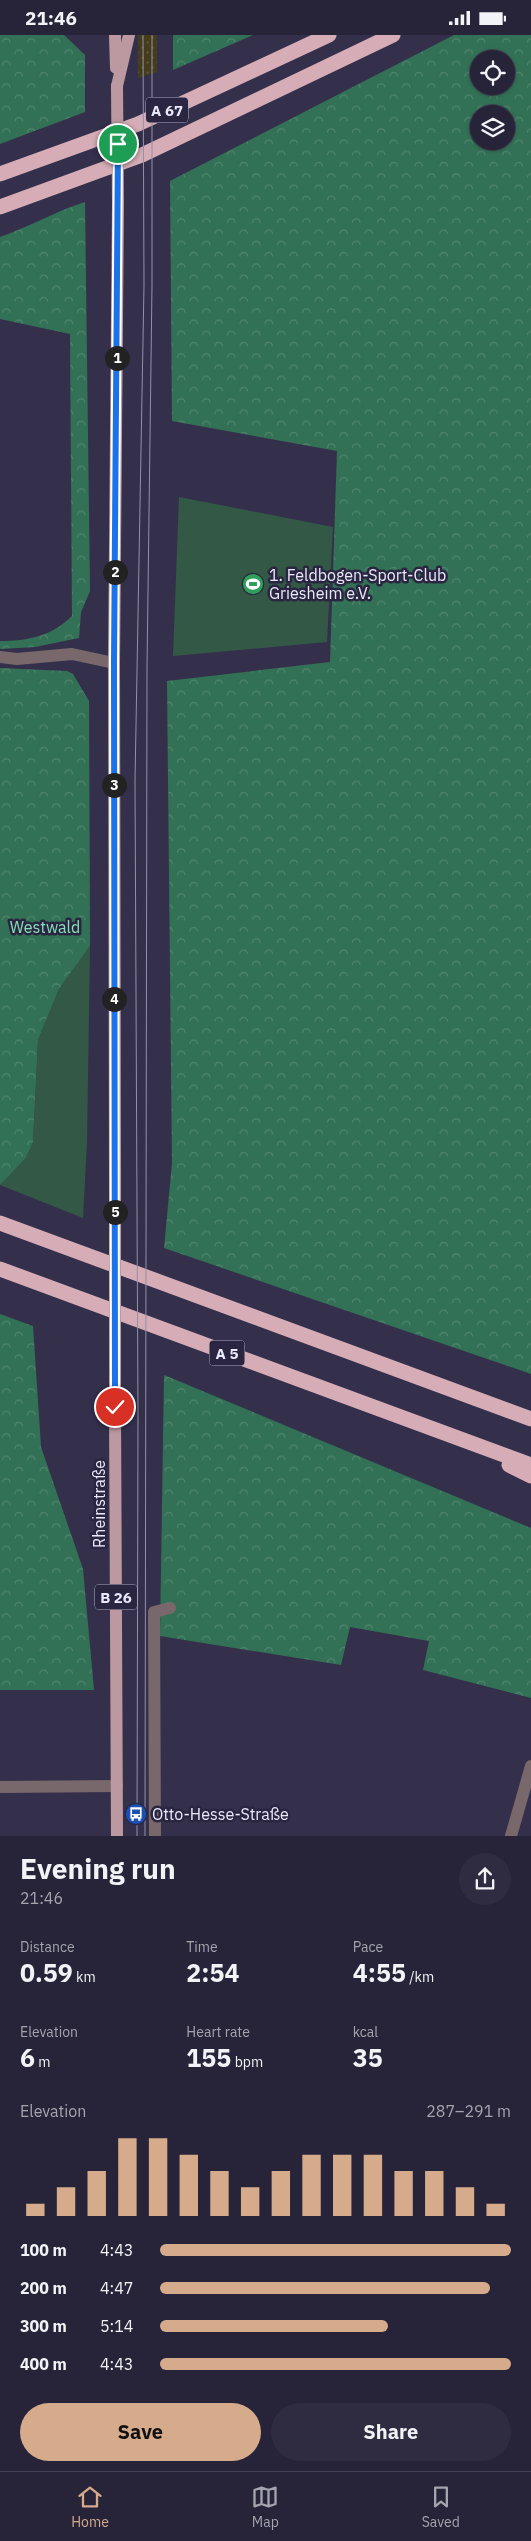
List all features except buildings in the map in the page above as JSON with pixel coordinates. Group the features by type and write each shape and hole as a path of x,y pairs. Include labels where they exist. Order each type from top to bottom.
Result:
{"highway":[{"name":"A 67","path":"0,174 138,123 329,35"},
{"name":"A 67","path":"0,207 142,155 393,35"},
{"path":"0,1223 531,1419"},
{"name":"A 5","path":"0,1269 531,1465"},
{"path":"455,1437 531,1476"}],"main road":[{"name":"B 26","path":"114,663 118,203 115,35"},
{"path":"117,86 129,35"},
{"name":"Rheinstraße","path":"114,663 117,1836"}],"street":[{"path":"0,657 17,659 72,655 114,663"},
{"path":"155,1836 154,1612 170,1607"},
{"path":"511,1836 531,1766"},
{"path":"0,1787 117,1786"}],"green space":[{"path":"0,35 64,35 85,55 85,112 0,144"},
{"path":"173,35 253,35 173,70"},
{"path":"454,35 531,35 531,1374 164,1248 172,1163 167,681 330,662 337,451 172,421 170,181"},
{"path":"85,202 90,591 81,612 79,638 35,647 0,649 0,641 20,640 48,633 72,616 70,334 0,319 0,237"},
{"name":"1. Feldbogen-Sport-Club Griesheim e.V.","path":"179,497 333,527 327,642 173,656"},
{"name":"Westwald","path":"0,668 67,671 73,674 89,701 90,946 59,989 38,1040 33,1142 26,1158 0,1185"},
{"path":"90,946 87,1142 83,1218 0,1185 26,1158 33,1142 38,1040 59,989"},
{"path":"0,1314 33,1326 41,1447 83,1569 94,1690 0,1690"},
{"path":"164,1375 531,1528 531,1698 423,1670 429,1641 350,1627 341,1665 160,1636"}],"sand":[{"path":"138,35 157,35 157,72 138,78"}],"tram line":[{"path":"137,1836 138,1415 135,781 144,285 143,35"},
{"path":"145,1836 147,668 152,285 152,35"}],"place":[{"name":"1. Feldbogen-Sport-Club Griesheim e.V.","path":"253,584"},
{"name":"Otto-Hesse-Straße","path":"136,1814"}],"route":[{"path":"115,1407 114,663 118,144"}]}
